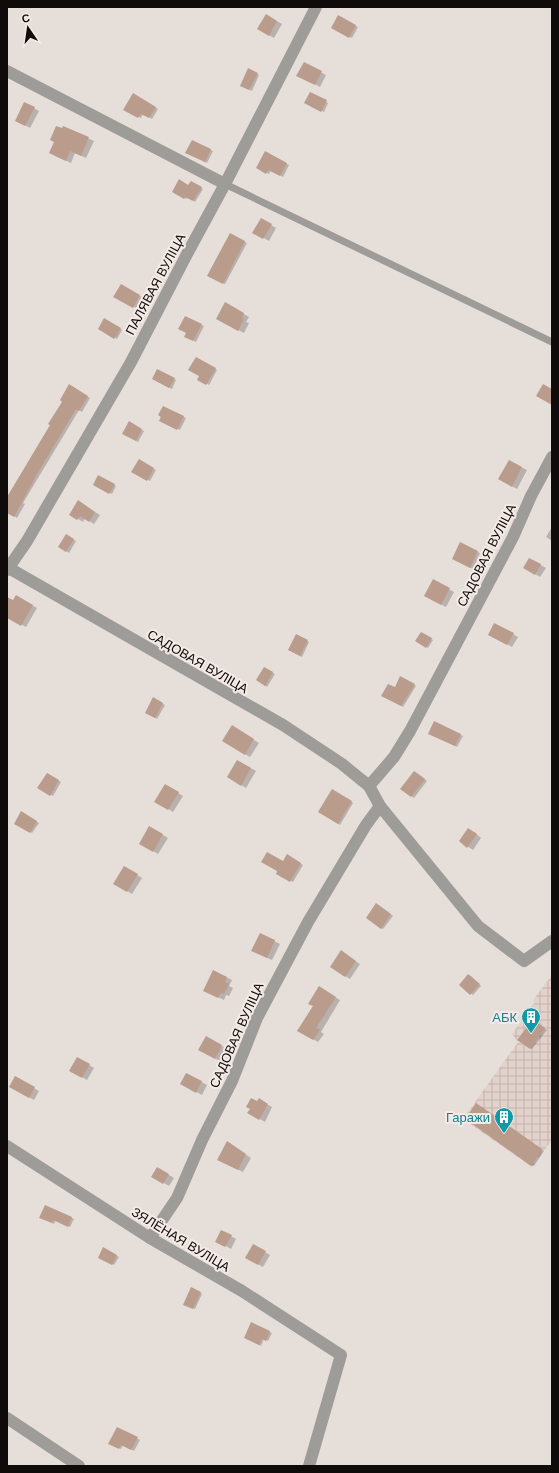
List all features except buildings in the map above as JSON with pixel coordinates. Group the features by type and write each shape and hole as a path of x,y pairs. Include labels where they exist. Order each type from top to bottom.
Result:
{"street":[{"name":"ПАЛЯВАЯ ВУЛІЦА","path":"7,569 31,534 131,362 186,254 226,184 316,7"},
{"path":"7,71 226,184"},
{"name":"САДОВАЯ ВУЛІЦА","path":"370,786 394,757 410,731 513,537 531,496 552,457"},
{"name":"САДОВАЯ ВУЛІЦА","path":"7,569 283,725 342,764 370,786 380,806 478,926 524,961 552,941"},
{"name":"САДОВАЯ ВУЛІЦА","path":"150,1238 177,1198 202,1140 232,1081 257,1018 301,936 366,825 380,806"},
{"name":"ЗЯЛЁНАЯ ВУЛІЦА","path":"7,1146 150,1238 242,1291 341,1355 309,1466"},
{"path":"7,1418 79,1466"}],"lane":[{"path":"226,184 552,342"}],"shaded area":[{"path":"552,975 552,1140 532,1167 463,1119 518,1042 512,1034 535,1002 533,1000"}],"place":[{"name":"АБК","path":"531,1034"},
{"name":"Гаражи","path":"504,1134"}]}
